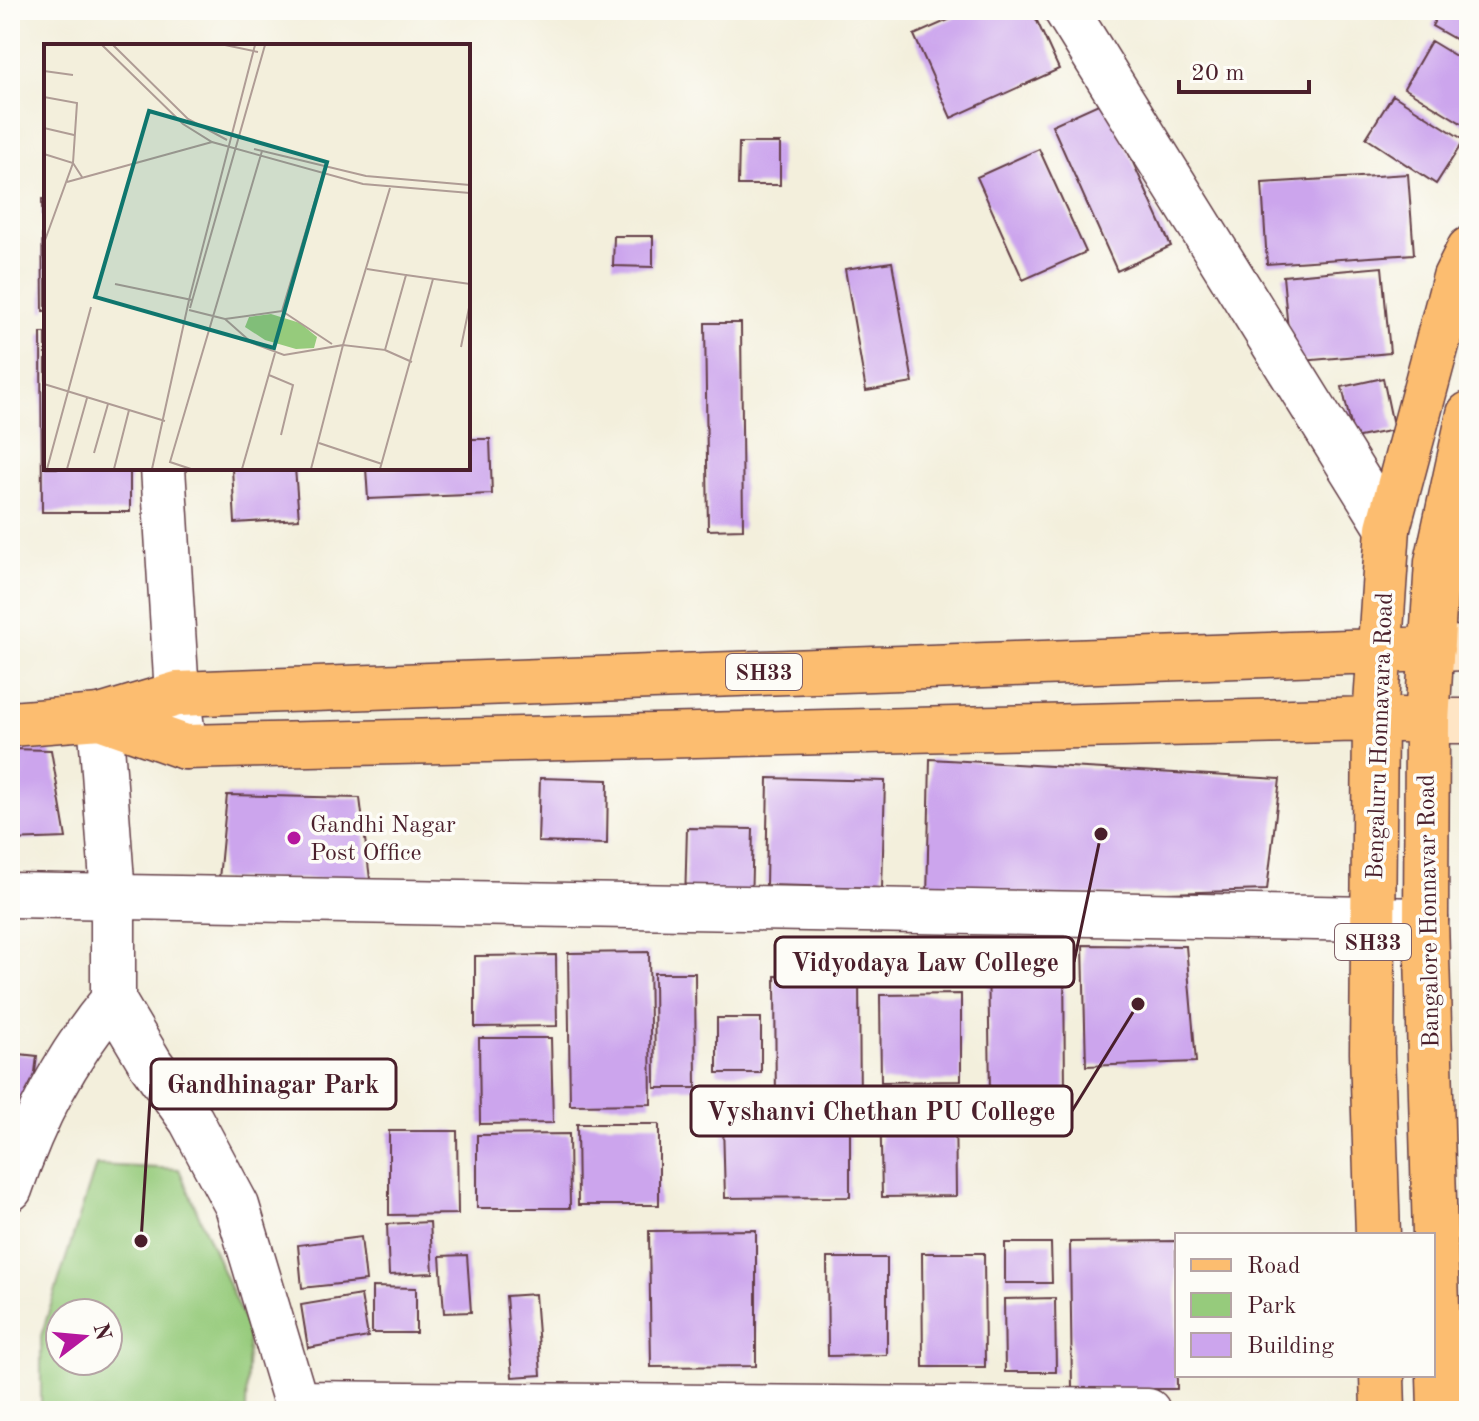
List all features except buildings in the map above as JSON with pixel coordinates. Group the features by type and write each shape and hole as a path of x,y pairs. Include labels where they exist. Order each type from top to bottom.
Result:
{"main road":[{"name":"Bengaluru Honnavara Road","path":"1378,1233 1372,1053 1375,719 1388,528 1455,277 1469,249"},
{"name":"Bangalore Honnavar Road","path":"1435,1233 1426,920 1448,721 1450,648 1437,562 1469,414"},
{"name":"SH33","path":"10,724 100,717 177,694 1450,648"},
{"name":"SH33","path":"100,717 185,747 1375,719 1448,721"},
{"name":"Bangalore Honnavar Road","path":"1435,1236 1440,1411"},
{"path":"1382,1377 1383,1411"}],"street":[{"path":"1066,10 1388,528"},
{"path":"163,470 177,694 185,747"},
{"path":"100,717 113,895 113,1000 151,1064 191,1120 237,1206 295,1407 1148,1411"},
{"path":"10,895 1426,920"},
{"path":"10,1189 30,1131 57,1076 113,1000"}],"green space":[{"path":"96,1165 179,1169 248,1330 246,1411 41,1411 41,1336 44,1327 44,1377 124,1377 124,1297 54,1297"}],"place":[{"name":"Vidyodaya Law College","path":"1101,834"},
{"name":"Gandhi Nagar Post Office","path":"294,838"},
{"name":"Vyshanvi Chethan PU College","path":"1138,1004"},
{"name":"Gandhinagar Park","path":"141,1241"}]}
